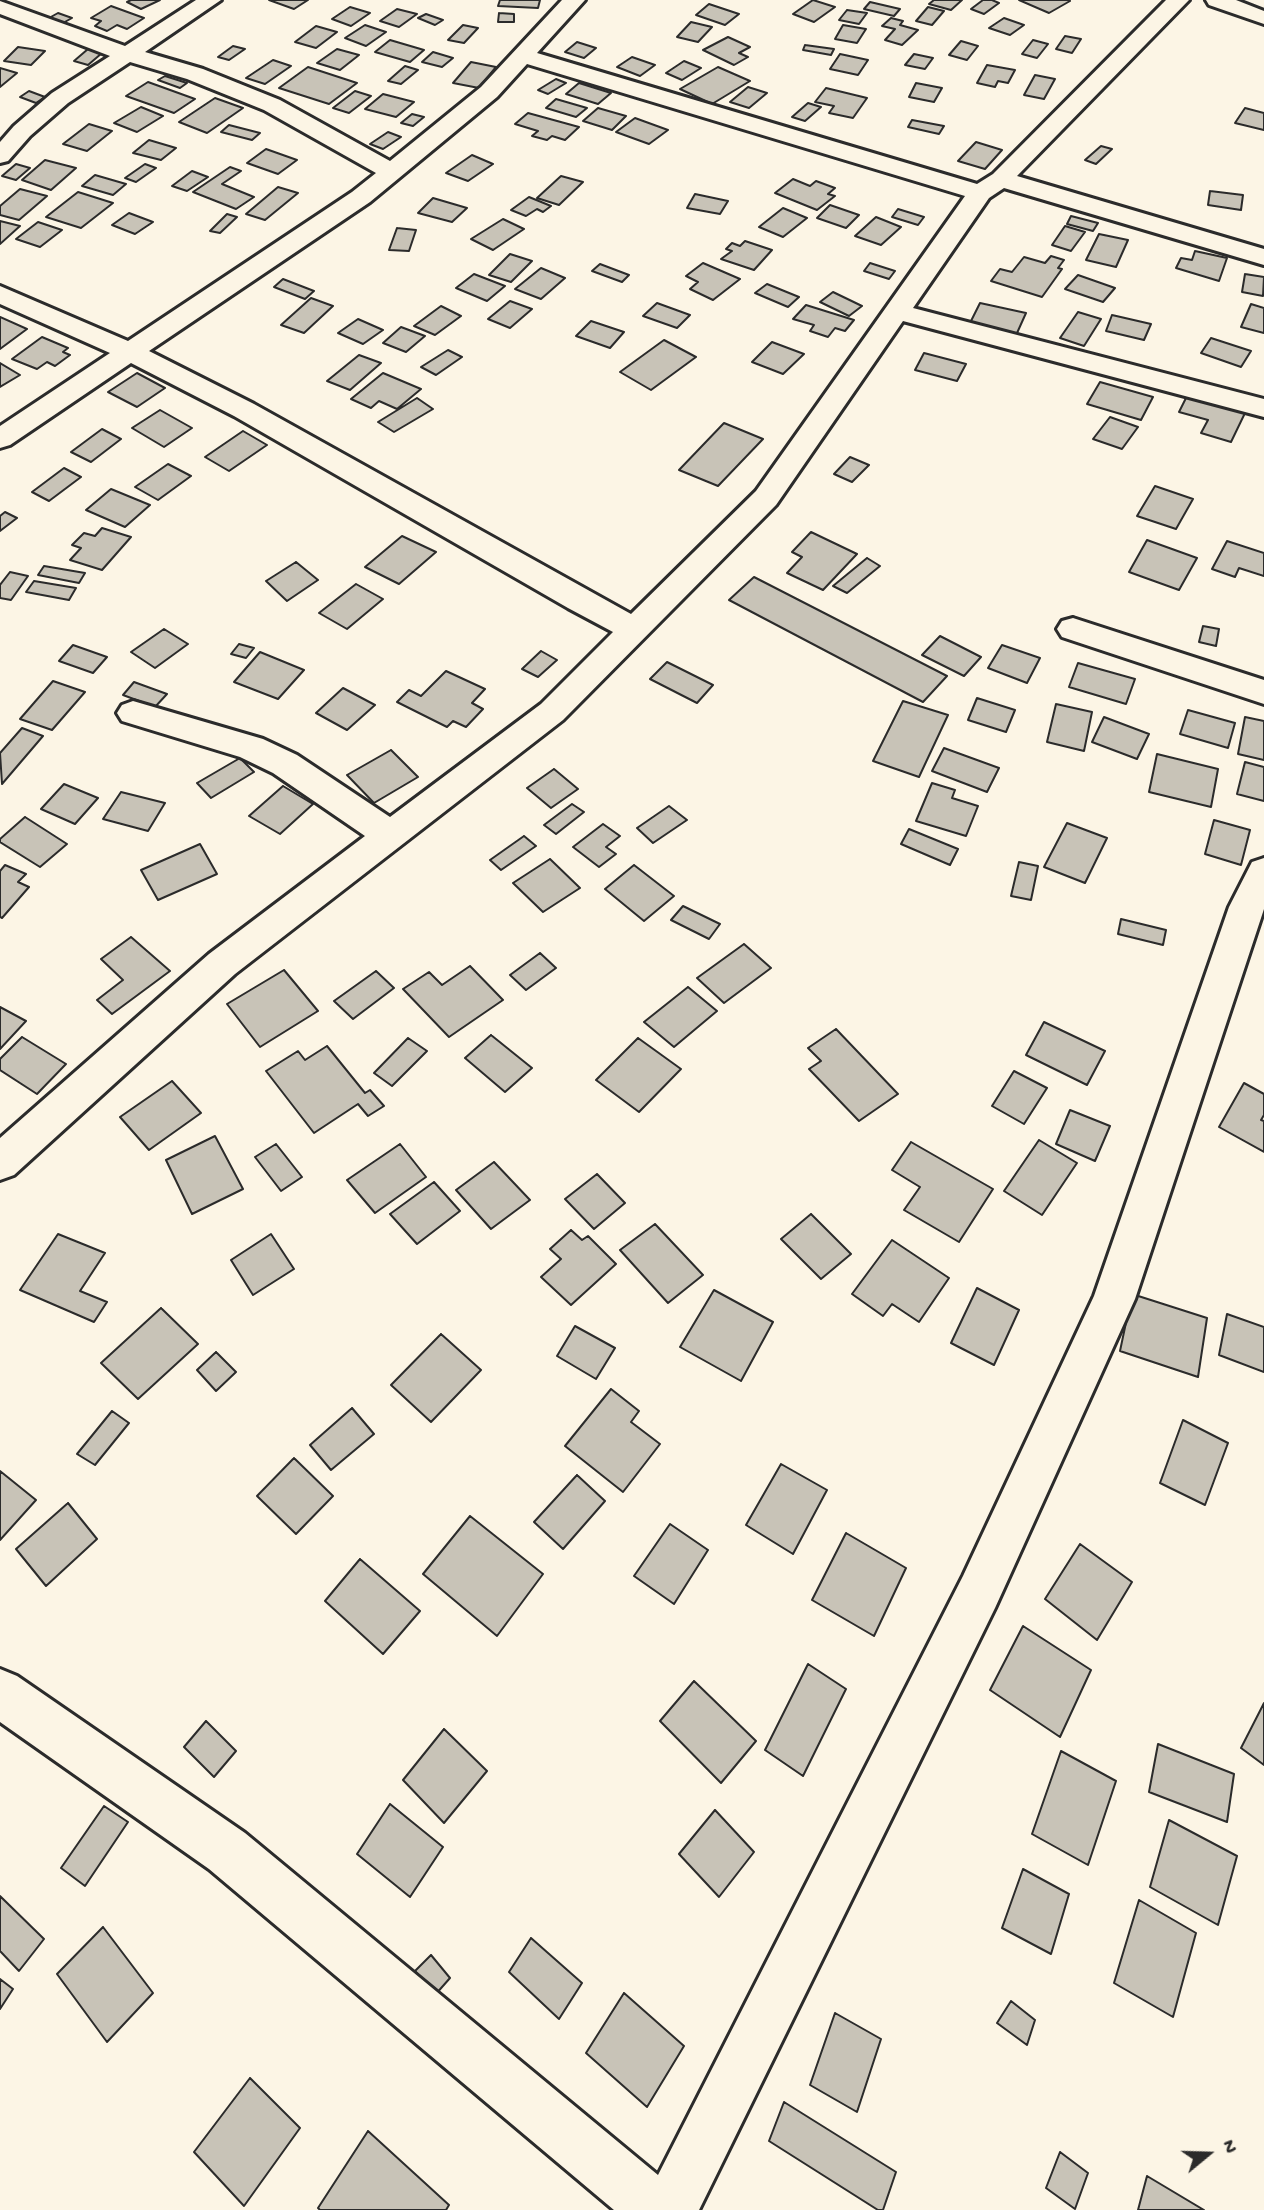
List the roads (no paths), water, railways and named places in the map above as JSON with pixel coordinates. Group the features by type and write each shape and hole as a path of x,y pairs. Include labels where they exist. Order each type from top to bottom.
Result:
{"street":[{"path":"0,156 22,131 60,98 210,0"},
{"path":"0,439 361,197 489,92 574,0"},
{"path":"0,1163 222,964 552,712 766,498 895,311 991,186 1178,0"},
{"path":"1217,0 1264,18"},
{"path":"0,7 126,54 195,74 272,105 392,172"},
{"path":"522,55 991,186 1264,257"},
{"path":"0,294 128,351 244,410 579,601 634,629"},
{"path":"895,311 1264,408"},
{"path":"1073,629 1264,692"},
{"path":"133,713 251,748 285,764 390,835"},
{"path":"670,2210 979,1592 1114,1299 1247,907 1264,872"},
{"path":"0,1693 227,1851 657,2210"}]}
